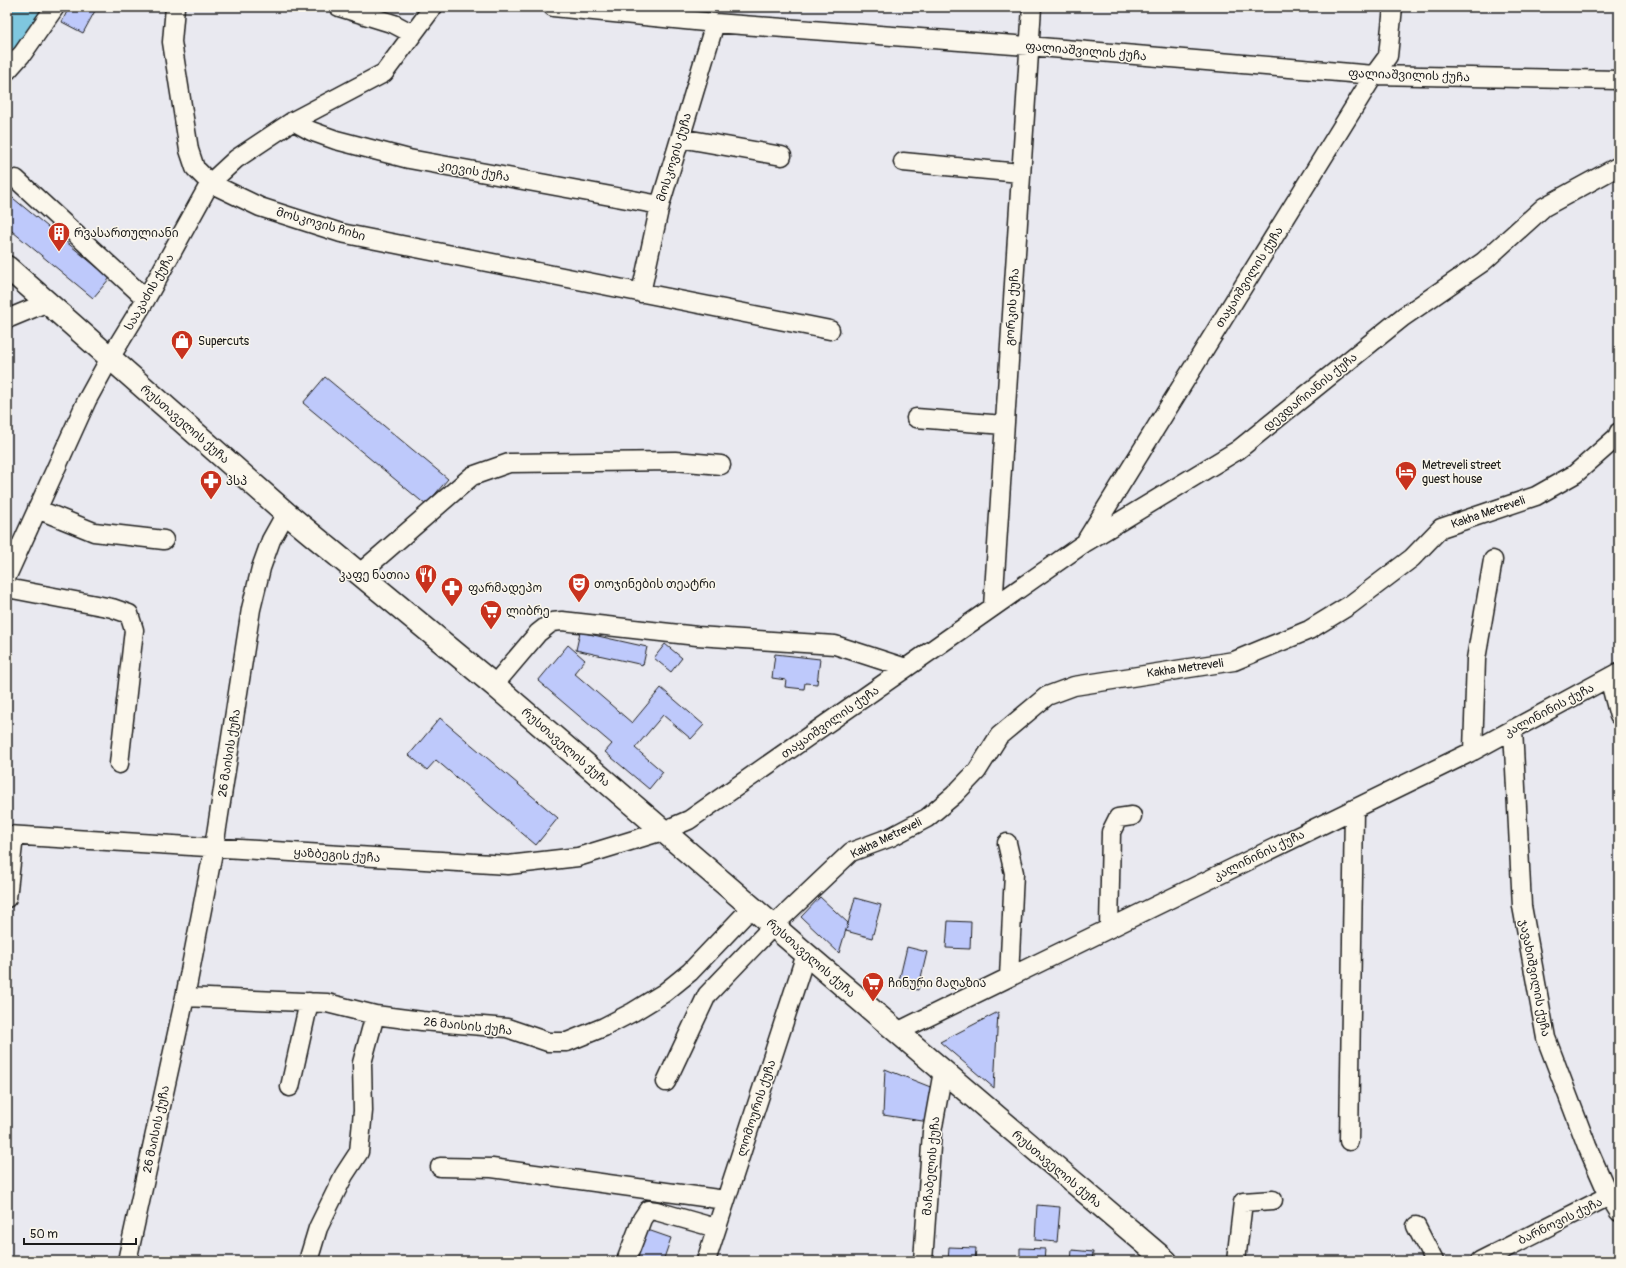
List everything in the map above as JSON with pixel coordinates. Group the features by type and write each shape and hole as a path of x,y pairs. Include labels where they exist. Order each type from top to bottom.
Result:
{"main road":[{"name":"რუსთაველის ქუჩა","path":"7,267 286,513 494,685 773,926 1166,1261"}],"street":[{"path":"7,71 23,53 55,7"},
{"name":"მოსკოვის ჩიხი","path":"175,7 172,42 190,150 195,168 210,183 260,207 341,232 830,330"},
{"path":"339,7 394,24 413,34"},
{"name":"სააკაძის ქუჩა","path":"7,576 87,400 110,358 146,299 210,183 236,159 293,121 384,73 433,7"},
{"name":"ფალიაშვილის ქუჩა","path":"554,7 715,23 1028,46 1374,75 1619,80"},
{"name":"გორკის ქუჩა","path":"993,607 1028,46 1032,7"},
{"name":"თაყაიშვილის ქუჩა","path":"1086,542 1374,75 1388,56 1393,7"},
{"name":"მოსკოვის ქუჩა","path":"641,293 660,205 715,23"},
{"name":"კიევის ქუჩა","path":"293,121 311,131 336,140 409,159 660,205"},
{"path":"680,138 782,156"},
{"path":"903,162 1020,173"},
{"name":"დევდარიანის ქუჩა","path":"993,607 1086,542 1238,450 1403,317 1483,262 1544,207 1619,166"},
{"path":"16,179 146,299"},
{"path":"7,320 48,302"},
{"path":"916,418 1004,425"},
{"name":"Kakha Metreveli","path":"666,1082 707,995 773,926 851,852 891,837 927,818 954,795 977,771 999,736 1047,696 1074,686 1234,661 1309,630 1350,605 1412,558 1441,528 1536,496 1575,474 1618,436"},
{"path":"360,573 472,476 509,463 675,461 721,465"},
{"path":"37,509 94,532 164,540"},
{"name":"26 მაისის ქუჩა","path":"133,1260 214,847 251,609 261,568 271,540 286,513"},
{"path":"1473,751 1476,659 1493,560"},
{"path":"7,588 112,608 129,614 134,630 119,764"},
{"name":"თაყაიშვილის ქუჩა","path":"663,831 689,820 993,607"},
{"path":"494,685 538,633 552,622 562,621 697,636 835,645 906,668"},
{"path":"1614,675 1619,716"},
{"name":"კალინინის ქუჩა","path":"897,1032 1473,751 1614,675"},
{"name":"ჯავახიშვილის ქუჩა","path":"1513,729 1522,906 1546,1038 1587,1146 1614,1194 1619,1212"},
{"path":"1349,1141 1354,809"},
{"path":"1109,928 1111,832 1118,818 1132,816"},
{"name":"ყაზბეგის ქუჩა","path":"10,836 214,847 508,866 578,857 663,831"},
{"path":"7,898 10,836"},
{"path":"1007,843 1014,873 1009,977"},
{"name":"26 მაისის ქუჩა","path":"185,997 327,1003 375,1015 422,1021 506,1028 548,1042 567,1042 604,1027 634,1012 664,993 690,972 752,907"},
{"name":"ლომოურის ქუჩა","path":"706,1261 806,954"},
{"path":"290,1087 309,1002"},
{"path":"308,1261 318,1228 344,1175 359,1152 363,1111 362,1063 375,1015"},
{"name":"მაჩაბელის ქუჩა","path":"923,1261 932,1132 943,1071"},
{"path":"440,1167 492,1168 725,1200"},
{"name":"ბარნოვის ქუჩა","path":"1480,1261 1614,1194"},
{"path":"1236,1261 1243,1202 1273,1200"},
{"path":"626,1261 642,1219 648,1210 716,1228"},
{"path":"1416,1226 1434,1261"}],"building":[{"path":"69,7 92,7 96,9 83,33 62,22"},
{"name":"რვასართულიანი","path":"8,194 110,278 93,298 7,227"},
{"path":"325,377 448,479 426,505 303,403"},
{"path":"580,632 647,647 643,665 576,650"},
{"path":"665,644 682,658 671,672 654,658"},
{"path":"568,645 585,660 574,673 632,723 661,688 704,725 691,739 663,715 635,748 663,772 649,789 605,752 612,744 538,681"},
{"path":"775,654 820,659 817,684 805,683 804,689 785,687 786,680 772,678"},
{"path":"440,718 558,818 536,845 436,760 427,770 409,755"},
{"path":"820,897 848,923 839,953 801,917"},
{"path":"855,898 881,905 872,938 846,931"},
{"path":"948,921 971,922 970,949 946,948"},
{"path":"907,947 927,952 918,990 898,985"},
{"path":"998,1012 994,1088 940,1042"},
{"path":"885,1069 933,1088 929,1122 883,1115"},
{"path":"1037,1205 1060,1207 1057,1242 1035,1240"},
{"path":"645,1229 671,1238 663,1261 634,1261"},
{"path":"949,1247 976,1248 975,1261 948,1261"},
{"path":"1020,1248 1045,1249 1044,1261 1020,1261"},
{"path":"1072,1250 1093,1252 1092,1261 1071,1261"}],"waterway":[{"path":"7,36 29,7"}],"place":[{"name":"რვასართულიანი","path":"59,252"},
{"name":"Supercuts","path":"182,360"},
{"name":"Metreveli street guest house","path":"1406,492"},
{"name":"პსპ","path":"211,500"},
{"name":"კაფე ნათია","path":"426,594"},
{"name":"თოჯინების თეატრი","path":"579,604"},
{"name":"ფარმადეპო","path":"452,608"},
{"name":"ლიბრე","path":"491,630"},
{"name":"ჩინური მაღაზია","path":"873,1002"}]}
